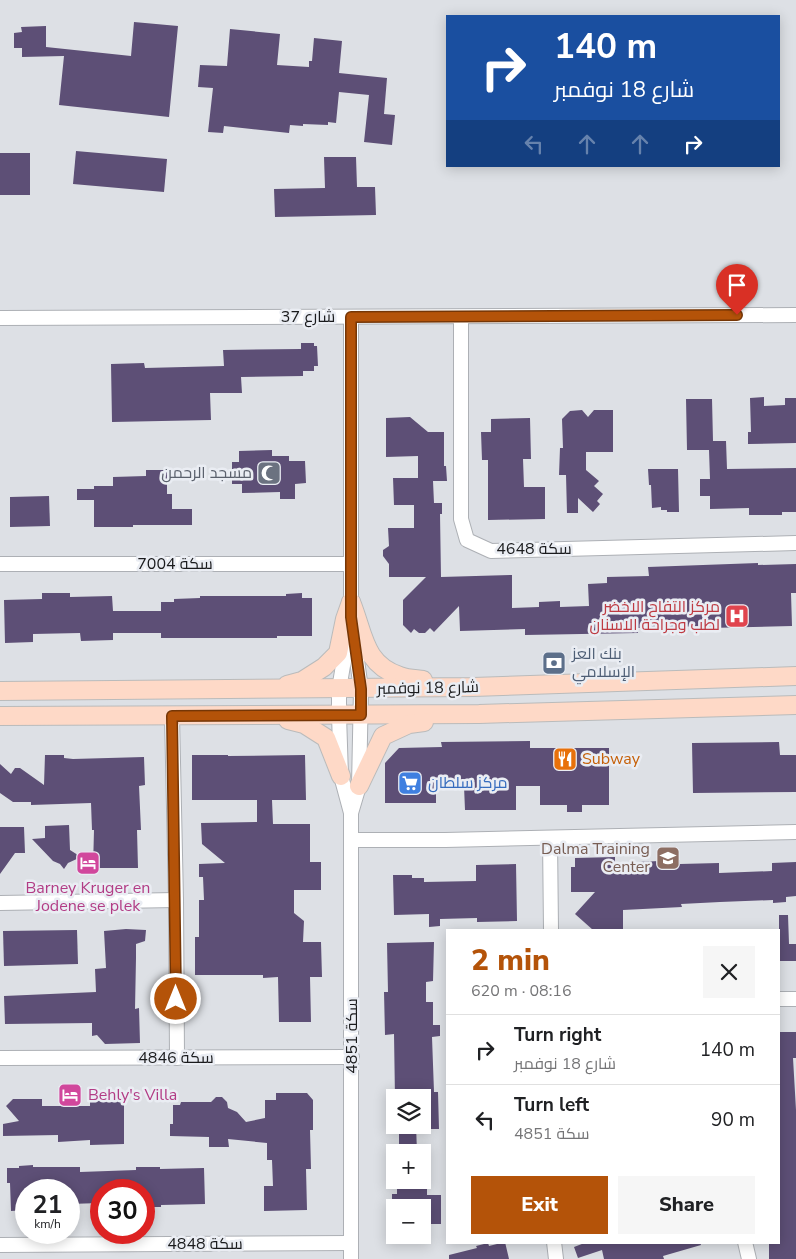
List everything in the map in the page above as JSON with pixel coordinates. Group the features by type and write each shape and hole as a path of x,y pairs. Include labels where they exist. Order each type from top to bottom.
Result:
{"main road":[{"path":"266,690 302,681 324,668 338,653 344,619 351,609 359,622 368,652 380,666 400,677 472,687"},
{"name":"شارع 18 نوفمبر","path":"0,691 339,690 796,676"},
{"name":"شارع 18 نوفمبر","path":"0,716 479,714 796,705"},
{"path":"359,786 383,736 408,724 479,714"},
{"path":"235,716 292,721 304,724 326,738 341,776"}],"street":[{"name":"شارع 37","path":"0,318 796,315"},
{"name":"سكة 4851","path":"351,317 351,609 361,689 359,786 351,813"},
{"name":"سكة 4648","path":"461,317 460,519 467,540 491,551 796,543"},
{"name":"سكة 7004","path":"0,564 351,564"},
{"name":"سكة 4851","path":"351,609 339,690 341,776 351,813 352,840 351,1259"},
{"path":"172,716 176,900 176,1058"},
{"path":"352,840 550,838 796,832"},
{"path":"550,838 551,929"},
{"path":"0,903 176,900"},
{"path":"780,999 796,999"},
{"name":"سكة 4846","path":"0,1058 352,1057"},
{"name":"سكة 4848","path":"0,1245 350,1243"},
{"path":"82,1244 82,1259"},
{"path":"554,1244 556,1259"},
{"path":"745,1244 749,1259"}],"building":[{"path":"134,22 178,26 169,117 59,105 64,56 22,57 22,48 14,48 14,33 22,32 21,27 46,26 46,47 131,56"},
{"path":"230,29 280,34 277,65 309,67 309,61 312,61 314,38 342,41 339,73 387,78 384,114 395,115 392,145 364,142 369,95 339,92 336,123 328,122 328,125 290,125 289,133 224,126 223,133 208,132 213,88 198,87 200,65 227,66"},
{"path":"76,151 167,159 164,192 73,184"},
{"path":"0,153 30,153 30,195 0,195"},
{"path":"324,157 356,157 357,187 375,187 376,215 275,217 274,189 325,188"},
{"path":"301,343 314,343 314,346 317,346 318,366 314,366 314,371 303,371 303,376 241,377 242,393 210,393 211,420 112,422 111,364 144,363 145,368 224,366 223,350 301,349"},
{"path":"764,397 764,406 785,405 785,398 796,398 796,443 748,444 748,432 751,432 750,398"},
{"path":"686,399 712,399 713,441 726,441 727,469 796,468 796,512 782,512 782,515 749,515 749,508 710,509 710,496 700,496 700,479 710,479 709,450 687,450"},
{"path":"582,410 588,417 594,410 613,410 613,452 586,452 586,470 599,481 594,486 603,494 597,501 600,504 593,512 578,498 578,513 567,513 566,475 559,475 560,448 563,448 562,419 570,411"},
{"path":"410,417 428,432 444,432 444,466 446,466 447,481 433,481 434,503 442,503 442,514 440,514 441,577 512,575 512,608 539,607 539,602 560,601 560,607 589,606 588,584 607,583 607,577 649,576 648,567 758,563 758,565 796,564 796,593 791,593 792,626 638,628 638,633 525,635 525,629 460,631 459,606 434,632 430,628 425,633 419,633 414,629 411,633 403,625 403,600 426,577 389,577 389,564 383,556 383,550 389,546 388,528 414,528 414,505 394,505 393,478 418,478 418,456 386,457 386,418"},
{"path":"530,418 531,459 523,459 524,487 545,487 545,519 488,520 488,460 482,460 481,432 491,432 491,419"},
{"name":"مسجد الرحمن","path":"272,450 272,456 289,456 289,461 305,461 306,483 295,484 295,499 280,499 280,492 242,493 242,484 232,484 232,462 239,462 239,451"},
{"path":"648,469 678,469 679,512 667,512 667,510 661,510 661,507 652,508"},
{"path":"146,470 167,470 167,494 172,494 172,509 192,509 192,525 94,527 94,500 77,500 77,489 94,489 94,486 113,486 113,477 146,476"},
{"path":"49,496 50,526 10,527 10,497"},
{"path":"42,593 70,593 70,597 112,596 113,611 161,611 161,602 174,602 174,599 200,598 200,596 286,596 286,594 302,593 302,598 312,598 312,636 277,636 277,638 161,638 161,633 113,633 113,640 81,641 80,633 33,634 33,642 5,643 4,600 42,599"},
{"path":"530,741 530,748 609,748 609,805 582,805 582,812 567,812 567,805 540,805 540,786 516,786 516,810 465,810 464,786 436,787 436,803 385,803 385,763 399,748 442,747 441,742"},
{"path":"779,742 780,755 796,755 796,792 693,793 692,743"},
{"path":"45,755 64,755 64,758 73,759 144,757 145,785 139,786 141,830 137,830 138,868 93,868 94,830 92,830 91,803 31,805 31,802 13,802 0,793 0,764 11,774 15,768 20,768 44,785"},
{"path":"192,755 305,755 306,800 272,800 273,824 310,824 310,862 321,862 321,890 294,890 294,913 304,921 303,942 321,942 322,977 310,977 311,1022 279,1022 278,977 263,978 263,975 195,975 195,937 199,937 199,900 204,900 203,877 199,877 199,864 225,863 202,844 201,823 257,822 257,800 192,800"},
{"path":"69,825 70,850 81,857 68,863 64,869 60,864 53,861 32,839 45,838 45,826"},
{"path":"0,827 24,827 25,853 15,853 0,874"},
{"path":"615,857 615,866 638,866 638,862 680,860 680,864 719,863 719,873 772,871 772,863 796,862 796,896 786,897 786,902 773,903 773,900 720,902 681,904 682,907 623,910 623,929 592,929 575,914 595,892 571,892 571,867 575,867 575,858"},
{"path":"516,864 517,921 477,922 477,918 440,919 440,926 429,927 429,914 394,915 393,875 412,875 412,878 424,878 424,882 476,881 476,865"},
{"path":"779,915 788,915 789,944 796,944 796,961 780,961"},
{"path":"77,930 78,964 4,966 3,931"},
{"path":"146,930 145,941 136,944 135,1009 139,1008 140,1043 105,1044 97,1035 92,1036 92,1023 5,1024 4,996 96,992 95,969 106,968 104,931"},
{"path":"434,942 433,981 426,982 426,1002 433,1002 433,1025 440,1025 440,1036 432,1037 434,1092 438,1092 439,1129 431,1129 431,1089 395,1089 394,1034 385,1035 384,992 388,992 387,943"},
{"path":"780,1032 796,1032 796,1058 793,1058 796,1110 796,1259 769,1259 769,1244 780,1244"},
{"path":"276,1093 307,1093 313,1100 313,1130 310,1130 311,1169 306,1169 307,1210 264,1211 264,1186 273,1186 272,1160 267,1160 267,1143 228,1139 229,1147 209,1147 209,1137 170,1136 170,1124 173,1124 173,1105 180,1105 181,1102 211,1102 216,1097 222,1097 227,1102 228,1108 237,1112 246,1122 265,1118 265,1100 276,1100"},
{"path":"13,1099 42,1099 42,1106 90,1106 90,1101 124,1100 124,1144 90,1145 90,1140 58,1142 58,1135 3,1136 3,1124 19,1121 6,1106"},
{"path":"399,1134 416,1134 417,1144 399,1144"},
{"path":"19,1166 80,1167 80,1172 136,1170 136,1167 160,1167 160,1169 204,1168 205,1204 161,1205 161,1207 155,1207 155,1179 90,1179 90,1203 80,1204 80,1179 15,1179 15,1211 11,1211 10,1183 7,1183 7,1168 19,1168"},
{"path":"397,1189 427,1189 427,1195 441,1195 441,1224 431,1224 431,1199 392,1199 392,1194 397,1194"},
{"path":"488,1244 489,1246 505,1244 509,1259 449,1259 449,1255 477,1248 476,1246"},
{"path":"582,1244 701,1245 663,1256 664,1259 604,1259 602,1250 578,1258 574,1247"}],"place":[{"name":"مسجد الرحمن","path":"269,473"},
{"name":"مركز التفاح الاخضر لطب وجراحة الاسنان","path":"737,616"},
{"name":"بنك العز الإسلامي","path":"554,663"},
{"name":"Subway","path":"565,759"},
{"name":"مركز سلطان","path":"410,783"},
{"name":"Dalma Training Center","path":"668,858"},
{"name":"Barney Kruger en Jodene se plek","path":"88,863"},
{"name":"Behly's Villa","path":"70,1095"}],"route":[{"path":"176,999 172,716 361,715 361,689 351,617 351,317 737,315"}]}
